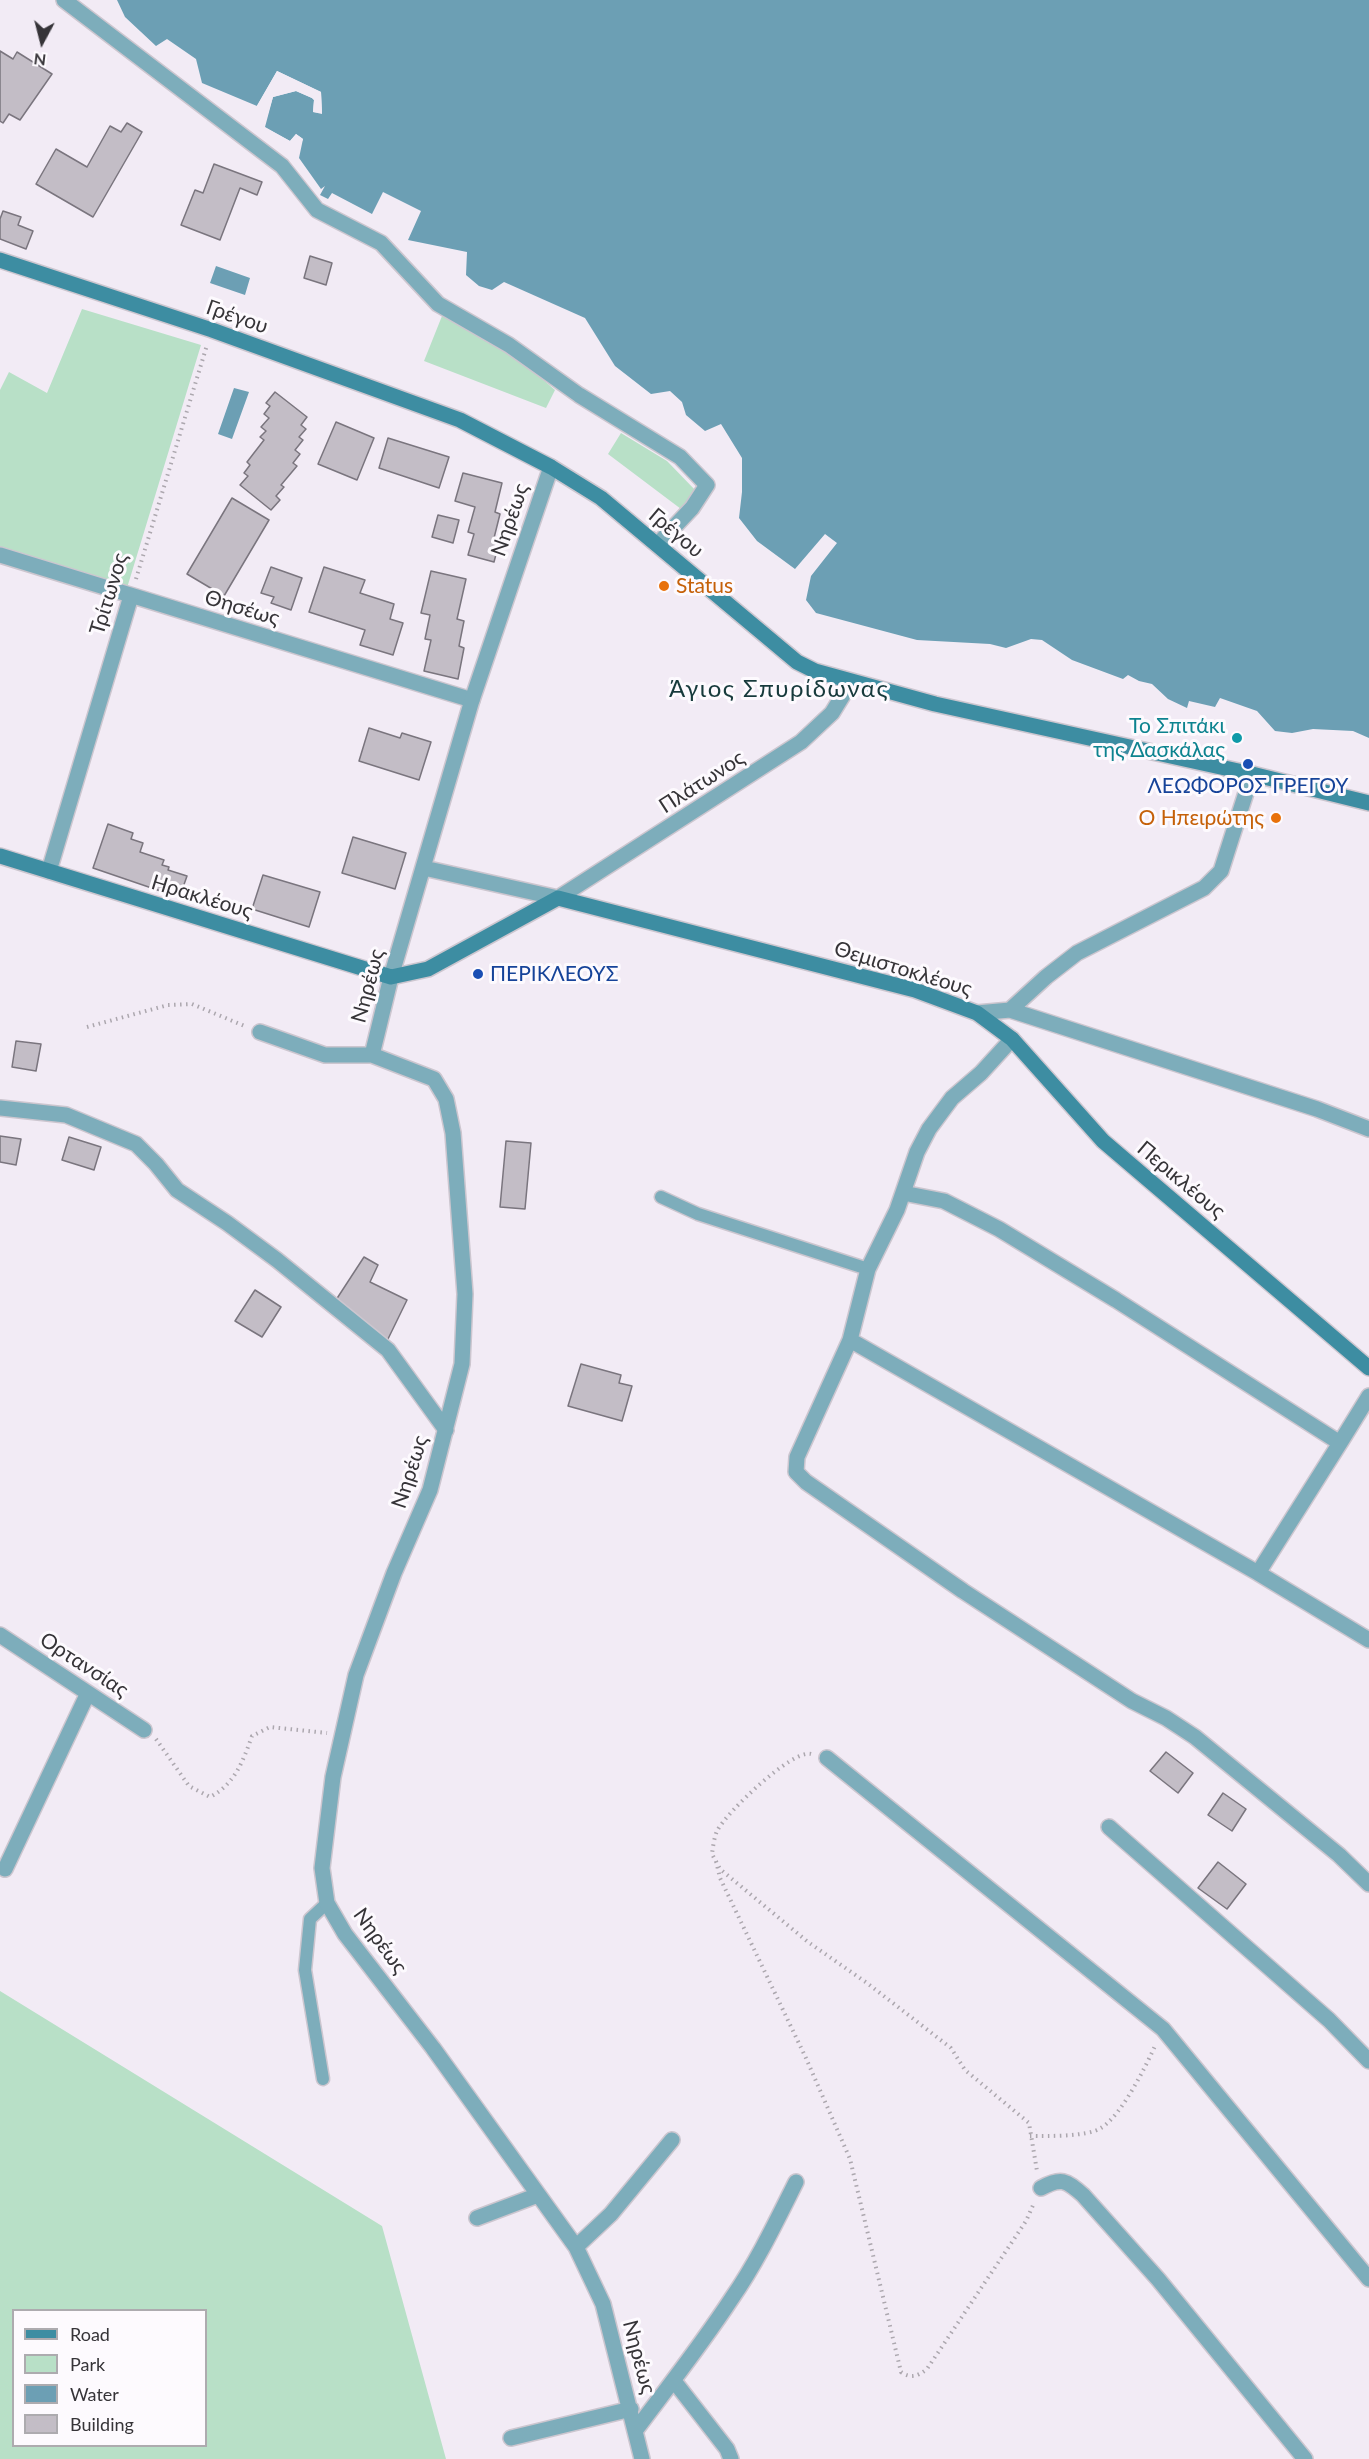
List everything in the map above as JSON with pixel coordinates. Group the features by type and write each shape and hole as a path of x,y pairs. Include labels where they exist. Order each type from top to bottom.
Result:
{"main road":[{"name":"Γρέγου","path":"0,260 212,330 460,420 551,467 601,498 797,662 815,671 935,704 1252,774 1369,803"},
{"name":"Ηρακλέους","path":"0,856 391,977"},
{"path":"391,977 428,969 558,897"},
{"name":"Θεμιστοκλέους","path":"558,897 915,990 977,1013"},
{"name":"Περικλέους","path":"977,1013 1012,1039 1103,1142 1369,1368"}],"street":[{"path":"64,0 282,166 317,210 381,243 438,304 509,345 579,395 680,457 707,485 692,508 658,544"},
{"name":"Νηρέως","path":"551,467 472,700 391,977 372,1055 434,1079 446,1099 453,1133 465,1294 462,1364 430,1490 394,1573 356,1675 333,1777 322,1868 327,1903 345,1934 433,2048 576,2247 603,2304 642,2459"},
{"name":"Θησέως","path":"0,555 472,700"},
{"name":"Τρίτωνος","path":"48,871 131,596"},
{"name":"Πλάτωνος","path":"558,897 801,742 832,713 852,682"},
{"path":"1010,1010 1046,977 1077,953 1204,888 1221,871 1252,774"},
{"path":"424,868 558,897"},
{"name":"Θεμιστοκλέους","path":"977,1013 1010,1010 1317,1109 1369,1129"},
{"path":"260,1032 325,1055 372,1055"},
{"path":"1012,1039 981,1073 952,1098 934,1121 917,1152 903,1193 868,1269 849,1340 797,1457 796,1472 806,1482 963,1591 1092,1676 1195,1737 1339,1855 1369,1884"},
{"path":"0,1108 66,1115 136,1144 177,1190 277,1260 388,1350 446,1430"},
{"path":"903,1193 944,1201 999,1229 1116,1300 1340,1443"},
{"path":"849,1340 1258,1573 1369,1640"},
{"path":"1258,1573 1369,1396"},
{"name":"Ορτανσίας","path":"0,1635 144,1730"},
{"path":"5,1869 88,1693"},
{"path":"827,1758 1163,2029 1369,2279"},
{"path":"1109,1827 1329,2020 1369,2061"},
{"path":"576,2247 611,2214 672,2140"},
{"path":"1041,2188 1055,2180 1069,2183 1083,2195 1158,2279 1305,2459"},
{"path":"635,2431 674,2381 733,2297 770,2235 796,2182"},
{"path":"477,2218 538,2195"},
{"path":"674,2381 727,2449 731,2459"},
{"path":"511,2438 631,2409"}],"lane":[{"path":"661,1197 698,1214 868,1269"},
{"path":"322,2079 305,1970 310,1919 327,1903"}],"path":[{"name":"Τρίτωνος","path":"131,596 212,330"},
{"path":"87,1027 168,1005 192,1004 260,1032"},
{"path":"144,1730 155,1737 189,1786 210,1797 223,1791 239,1769 252,1736 270,1727 342,1736"},
{"path":"716,1861 720,1878 805,2056 850,2159 900,2372 907,2376 918,2376 927,2369 1026,2221 1041,2188 1029,2123 965,2070 951,2048 867,1983 808,1942 720,1869 716,1861 711,1854 718,1830 748,1795 785,1762 806,1753 827,1758"},
{"path":"1030,2136 1064,2136 1100,2129 1117,2111 1143,2074 1163,2029"}],"green space":[{"path":"82,309 201,345 127,588 0,549 0,390 9,372 47,393"},
{"path":"442,316 503,345 555,390 546,408 424,361"},
{"path":"621,433 667,461 698,493 681,509 608,454"},
{"path":"0,1991 382,2226 446,2459 0,2459"}],"water":[{"path":"117,0 1369,0 1369,738 1353,731 1313,729 1292,733 1275,731 1257,711 1220,698 1215,707 1189,701 1187,708 1168,699 1152,684 1128,675 1123,679 1072,660 1042,640 1031,639 1006,648 990,644 917,640 816,613 806,600 811,576 837,543 825,534 795,569 757,541 739,518 742,458 721,424 705,431 686,415 682,402 670,391 651,394 615,366 585,318 504,282 492,290 479,286 466,275 467,252 408,240 421,211 383,192 372,214 332,193 328,199 320,195 325,186 321,189 299,158 303,139 296,134 290,141 264,127 273,97 296,91 314,100 313,112 322,113 321,92 277,71 257,106 202,83 196,59 167,39 156,46 125,17"},
{"path":"216,266 250,278 245,295 210,283"},
{"path":"234,388 249,392 232,439 218,434"}],"pier":[{"path":"277,71 321,92 322,114 313,112 314,100 312,98 296,91 273,97 265,127 290,141 296,134 303,139 298,152 296,151 299,141 296,138 289,144 262,128 270,96 296,88 314,96 317,100 316,110 319,110 318,94 278,75 259,108 255,109"}],"building":[{"path":"0,51 13,59 17,52 52,74 20,120 9,114 3,123 0,121"},
{"path":"127,123 142,132 93,217 36,184 56,149 87,167 110,126 121,132"},
{"path":"214,164 262,182 257,195 240,188 220,240 181,225 195,190 203,193"},
{"path":"3,211 21,217 18,225 33,231 26,249 0,239 0,219"},
{"path":"310,256 332,263 326,285 304,278"},
{"path":"275,392 307,417 301,425 306,429 299,437 303,440 295,450 300,454 293,463 297,466 281,485 284,487 276,496 280,500 271,510 240,485 248,476 244,473 250,465 247,462 264,440 260,437 266,431 261,427 269,418 264,414 270,406 266,403"},
{"path":"336,422 374,438 357,480 318,464"},
{"path":"388,438 449,457 439,488 379,468"},
{"path":"463,473 502,483 495,512 500,514 494,538 500,539 494,562 468,555 474,534 468,532 475,507 455,501"},
{"path":"232,498 269,520 224,596 187,574"},
{"path":"438,515 459,520 453,543 432,537"},
{"path":"271,567 302,578 291,610 271,603 274,597 261,593"},
{"path":"324,567 365,580 360,593 394,604 390,619 403,623 393,655 360,645 365,630 309,612"},
{"path":"431,571 466,579 457,619 464,621 459,646 464,648 458,679 424,671 431,640 425,639 430,615 421,613"},
{"path":"369,728 400,738 402,733 431,742 419,780 359,761"},
{"path":"108,824 133,833 131,839 143,843 140,852 164,860 162,865 169,867 168,870 187,876 181,893 176,892 175,896 93,868"},
{"path":"353,837 406,853 395,889 342,873"},
{"path":"263,875 320,892 309,927 252,909"},
{"path":"16,1041 41,1044 36,1071 12,1067"},
{"path":"0,1136 21,1139 16,1165 0,1162"},
{"path":"69,1137 101,1147 94,1170 62,1160"},
{"path":"506,1141 531,1143 525,1209 500,1207"},
{"path":"364,1257 378,1265 370,1282 407,1300 387,1341 334,1303"},
{"path":"255,1290 281,1307 262,1337 235,1321"},
{"path":"581,1364 621,1375 619,1383 632,1386 622,1421 568,1406"},
{"path":"1166,1752 1193,1773 1178,1793 1150,1771"},
{"path":"1223,1793 1246,1809 1232,1831 1208,1815"},
{"path":"1218,1862 1246,1884 1227,1909 1198,1888"}],"place":[{"name":"Status","path":"664,586"},
{"name":"Το Σπιτάκι της Δασκάλας","path":"1237,738"},
{"name":"ΛΕΩΦΟΡΟΣ ΓΡΕΓΟΥ","path":"1248,764"},
{"name":"Ο Ηπειρώτης","path":"1276,818"},
{"name":"ΠΕΡΙΚΛΕΟΥΣ","path":"478,974"}],"district":[{"name":"Άγιος Σπυρίδωνας","path":"779,689"}]}
